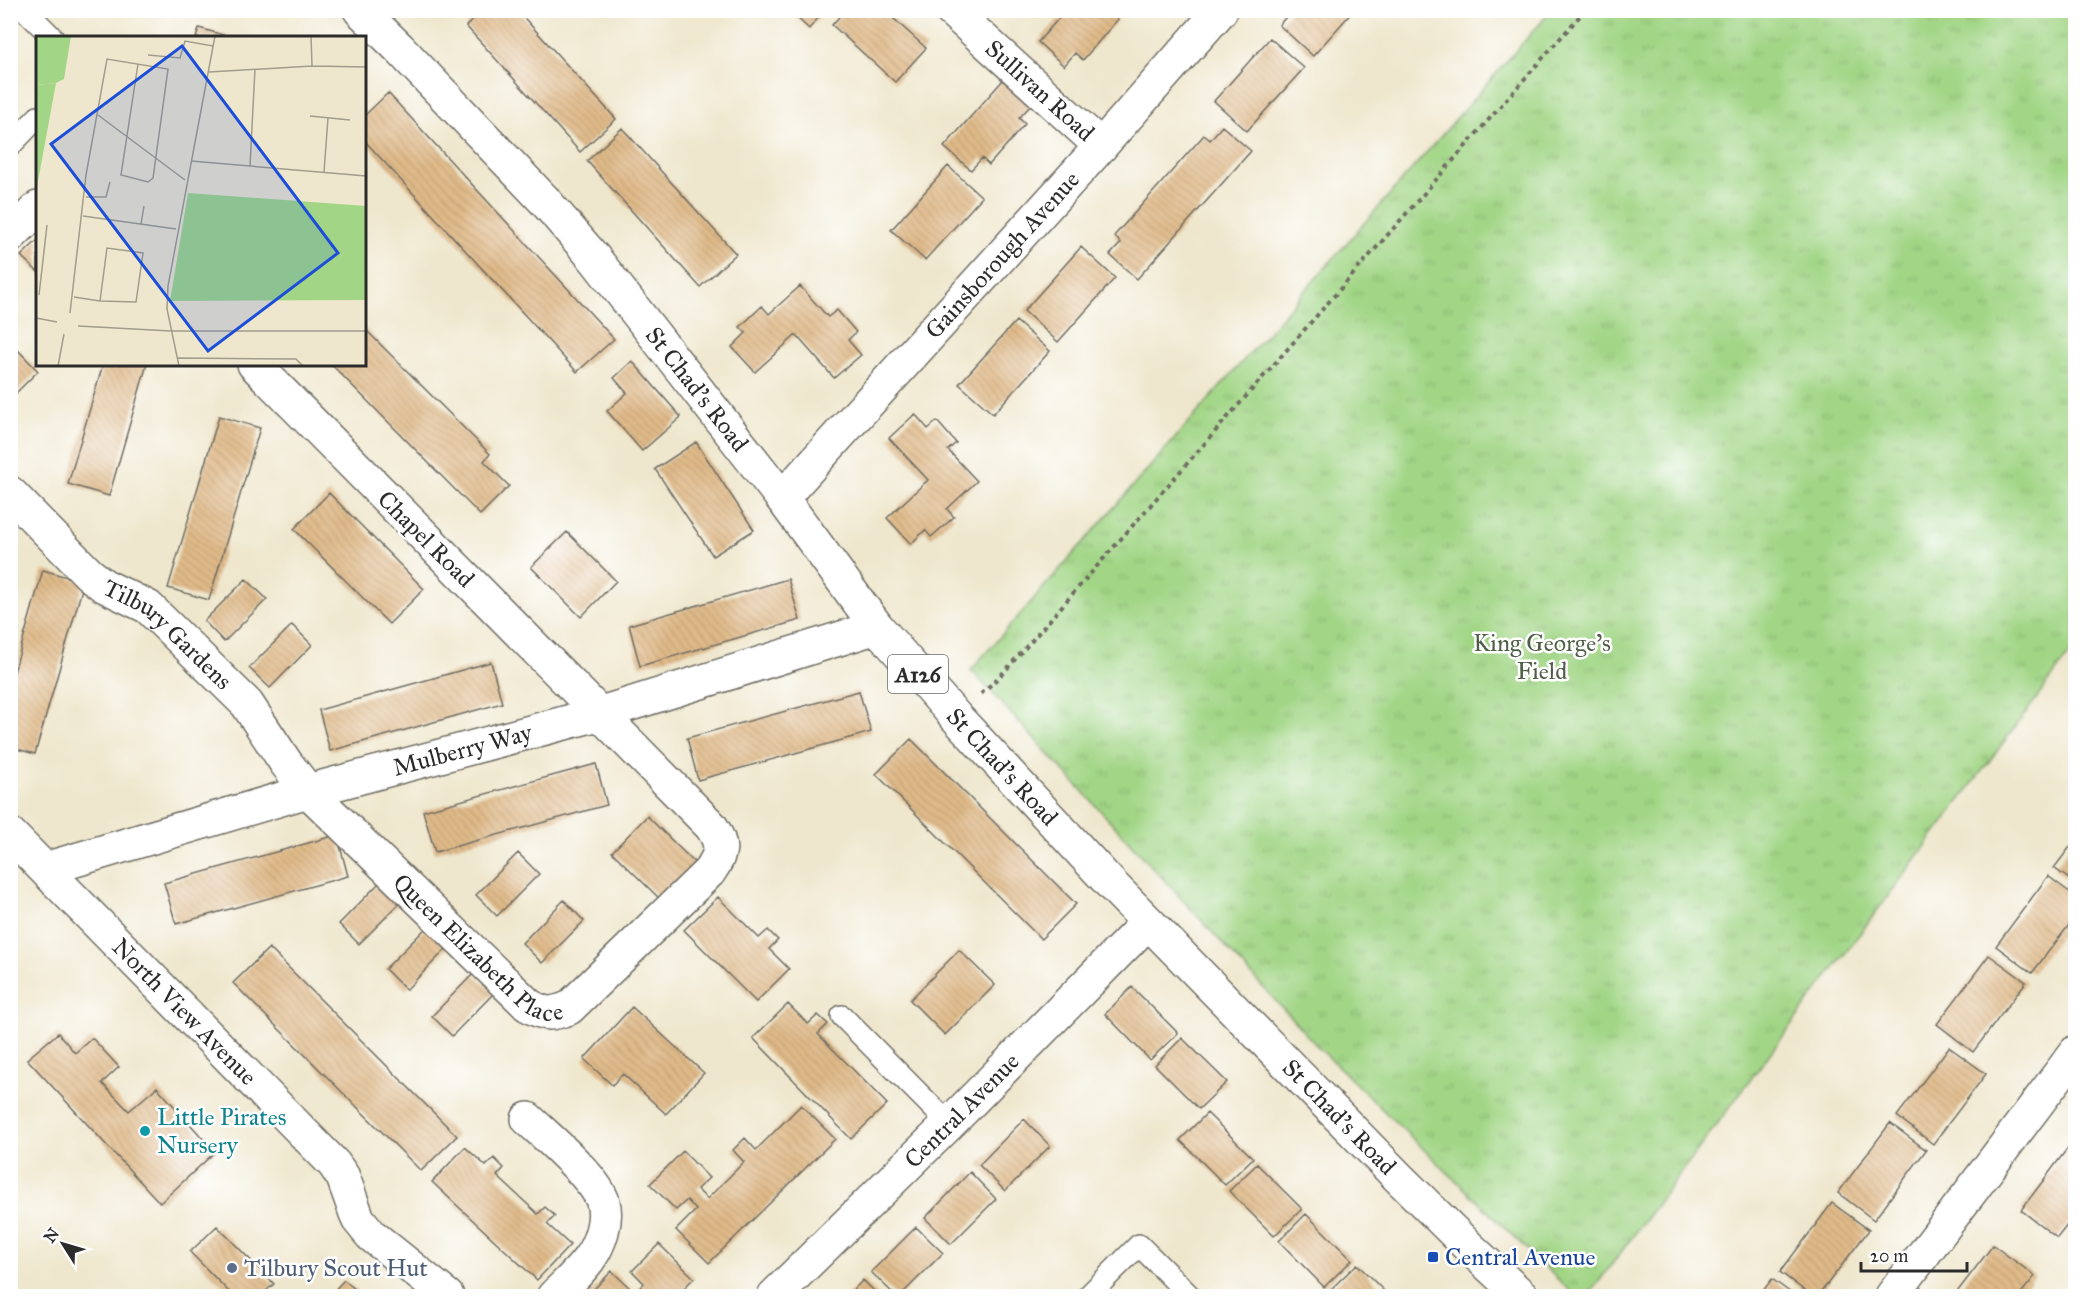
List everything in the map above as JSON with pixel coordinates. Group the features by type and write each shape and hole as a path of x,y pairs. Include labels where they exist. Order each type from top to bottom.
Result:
{"street":[{"name":"St Chad's Road","path":"360,10 545,201 595,259 782,498 877,627 956,717 1148,922 1398,1177 1522,1296"},
{"name":"Sullivan Road","path":"951,10 1101,146"},
{"name":"Gainsborough Avenue","path":"782,498 1221,10"},
{"path":"10,236 36,210"},
{"name":"Chapel Road","path":"256,366 598,714"},
{"name":"Tilbury Gardens","path":"10,493 89,574 103,585 148,607 247,704 286,763 308,791"},
{"name":"Mulberry Way","path":"45,869 308,791 598,714 877,627"},
{"name":"Queen Elizabeth Place","path":"308,791 528,1005 538,1011 552,1014 569,1008 709,872 718,859 720,848 718,836 711,826 598,714"},
{"name":"North View Avenue","path":"10,834 334,1164 343,1177 358,1220 371,1235 447,1296"},
{"name":"Central Avenue","path":"774,1296 949,1124 1148,922"},
{"path":"1892,1296 2076,1052"},
{"path":"528,1119 591,1181 603,1200 605,1216 597,1246 589,1259 554,1296"}],"lane":[{"path":"25,10 50,36"},
{"path":"10,146 36,119"},
{"path":"842,1016 949,1124"},
{"path":"1088,1296 1139,1245 1190,1296"}],"path":[{"path":"956,717 1013,662 1585,10"}],"green space":[{"name":"King George's Field","path":"1551,11 2076,11 2075,647 1588,1296 1575,1296 1317,1046 971,670"}],"building":[{"path":"483,10 517,10 616,119 580,152 466,26"},
{"path":"789,10 825,10 809,29"},
{"path":"845,10 884,10 926,48 895,82 832,25"},
{"path":"1066,10 1115,10 1112,14 1118,19 1083,60 1075,53 1064,66 1038,42"},
{"path":"1292,10 1354,10 1313,56 1279,25"},
{"path":"199,28 227,36 197,36"},
{"path":"1270,38 1304,68 1247,131 1214,101"},
{"path":"1003,80 1031,105 1019,118 1025,124 989,165 982,158 971,170 944,147"},
{"path":"388,93 614,339 577,372 366,142 366,114"},
{"path":"1222,126 1251,151 1137,279 1110,255 1121,243 1114,236 1204,135 1210,140"},
{"path":"622,128 736,254 700,287 587,161"},
{"path":"948,166 982,197 925,260 891,230"},
{"path":"36,242 36,270 21,256"},
{"path":"1081,247 1115,278 1058,342 1024,311"},
{"path":"800,286 828,317 837,310 856,332 848,340 861,355 834,378 796,335 755,372 732,347 746,333 740,327 762,306 769,314"},
{"path":"1016,321 1050,351 993,414 959,384"},
{"path":"366,330 490,454 484,461 509,486 480,515 333,366 366,366"},
{"path":"18,350 38,371 10,399 10,358"},
{"path":"632,361 681,417 642,451 607,411 627,393 614,378"},
{"path":"102,366 146,366 109,496 68,484"},
{"path":"915,414 928,429 937,421 956,443 948,450 977,481 947,509 954,517 931,537 925,530 911,544 887,518 928,480 889,438"},
{"path":"219,416 260,428 209,600 168,588"},
{"path":"696,442 754,530 713,556 655,469"},
{"path":"329,493 424,589 389,624 294,529"},
{"path":"567,532 616,581 581,617 531,567"},
{"path":"43,570 84,582 35,754 10,747 10,686"},
{"path":"246,579 267,599 224,642 204,621"},
{"path":"788,579 800,620 640,666 629,625"},
{"path":"292,625 312,645 270,688 249,668"},
{"path":"491,662 502,703 330,751 319,710"},
{"path":"859,691 871,732 698,780 687,738"},
{"path":"911,739 1076,904 1041,939 876,774"},
{"path":"596,764 607,805 435,852 423,811"},
{"path":"647,816 697,865 662,901 612,852"},
{"path":"337,835 348,876 176,924 164,883"},
{"path":"2076,839 2076,884 2054,868"},
{"path":"518,853 539,874 497,916 476,895"},
{"path":"2048,876 2076,897 2076,916 2032,973 1996,946"},
{"path":"381,881 402,901 359,944 339,924"},
{"path":"718,897 759,938 768,930 778,940 769,949 789,969 756,1002 684,930"},
{"path":"564,900 584,921 542,963 522,943"},
{"path":"427,927 448,947 406,990 385,969"},
{"path":"269,948 457,1136 421,1171 233,983"},
{"path":"959,950 995,985 945,1035 910,1000"},
{"path":"1989,955 2026,982 1973,1052 1937,1024"},
{"path":"474,973 494,993 452,1036 432,1016"},
{"path":"1132,987 1178,1033 1150,1060 1105,1014"},
{"path":"788,1004 808,1024 818,1015 828,1024 818,1034 887,1104 851,1139 753,1038"},
{"path":"632,1007 704,1073 666,1114 623,1074 612,1085 584,1059"},
{"name":"Little Pirates Nursery","path":"58,1033 75,1053 92,1038 119,1067 102,1083 129,1111 157,1087 215,1152 160,1203 27,1059"},
{"path":"1182,1038 1227,1082 1199,1109 1155,1065"},
{"path":"1949,1047 1986,1074 1933,1144 1897,1116"},
{"path":"801,1105 835,1139 709,1263 676,1230 696,1210 687,1200 676,1210 650,1184 683,1151 709,1178 697,1189 707,1199 744,1162 733,1150 745,1138 756,1150"},
{"path":"1207,1113 1253,1158 1225,1185 1180,1140"},
{"path":"1024,1119 1050,1146 1005,1191 979,1165"},
{"path":"1890,1123 1926,1150 1874,1220 1838,1193"},
{"path":"2073,1141 2076,1143 2076,1214 2057,1238 2021,1210"},
{"path":"465,1147 486,1166 494,1158 504,1168 497,1176 538,1214 545,1207 555,1216 547,1224 570,1245 537,1280 432,1182"},
{"path":"1257,1164 1302,1209 1274,1236 1229,1191"},
{"path":"970,1172 996,1199 951,1244 925,1218"},
{"path":"1832,1203 1869,1230 1818,1296 1812,1296 1780,1272"},
{"path":"1306,1214 1352,1260 1324,1287 1279,1241"},
{"name":"Tilbury Scout Hut","path":"217,1226 274,1284 260,1296 233,1296 190,1252"},
{"path":"916,1227 943,1253 900,1296 896,1296 871,1272"},
{"path":"659,1244 694,1278 676,1296 656,1296 654,1294 651,1296 587,1296 612,1271 635,1293 644,1283 632,1271"},
{"path":"1993,1245 2035,1276 2019,1296 1954,1296"},
{"path":"1357,1264 1389,1296 1335,1296 1329,1291"},
{"path":"1772,1279 1795,1296 1759,1296"},
{"path":"344,1280 363,1296 329,1296"},
{"path":"863,1280 879,1296 847,1296"}],"place":[{"name":"Little Pirates Nursery","path":"145,1131"},
{"name":"Central Avenue","path":"1433,1257"},
{"name":"Tilbury Scout Hut","path":"232,1268"}]}
